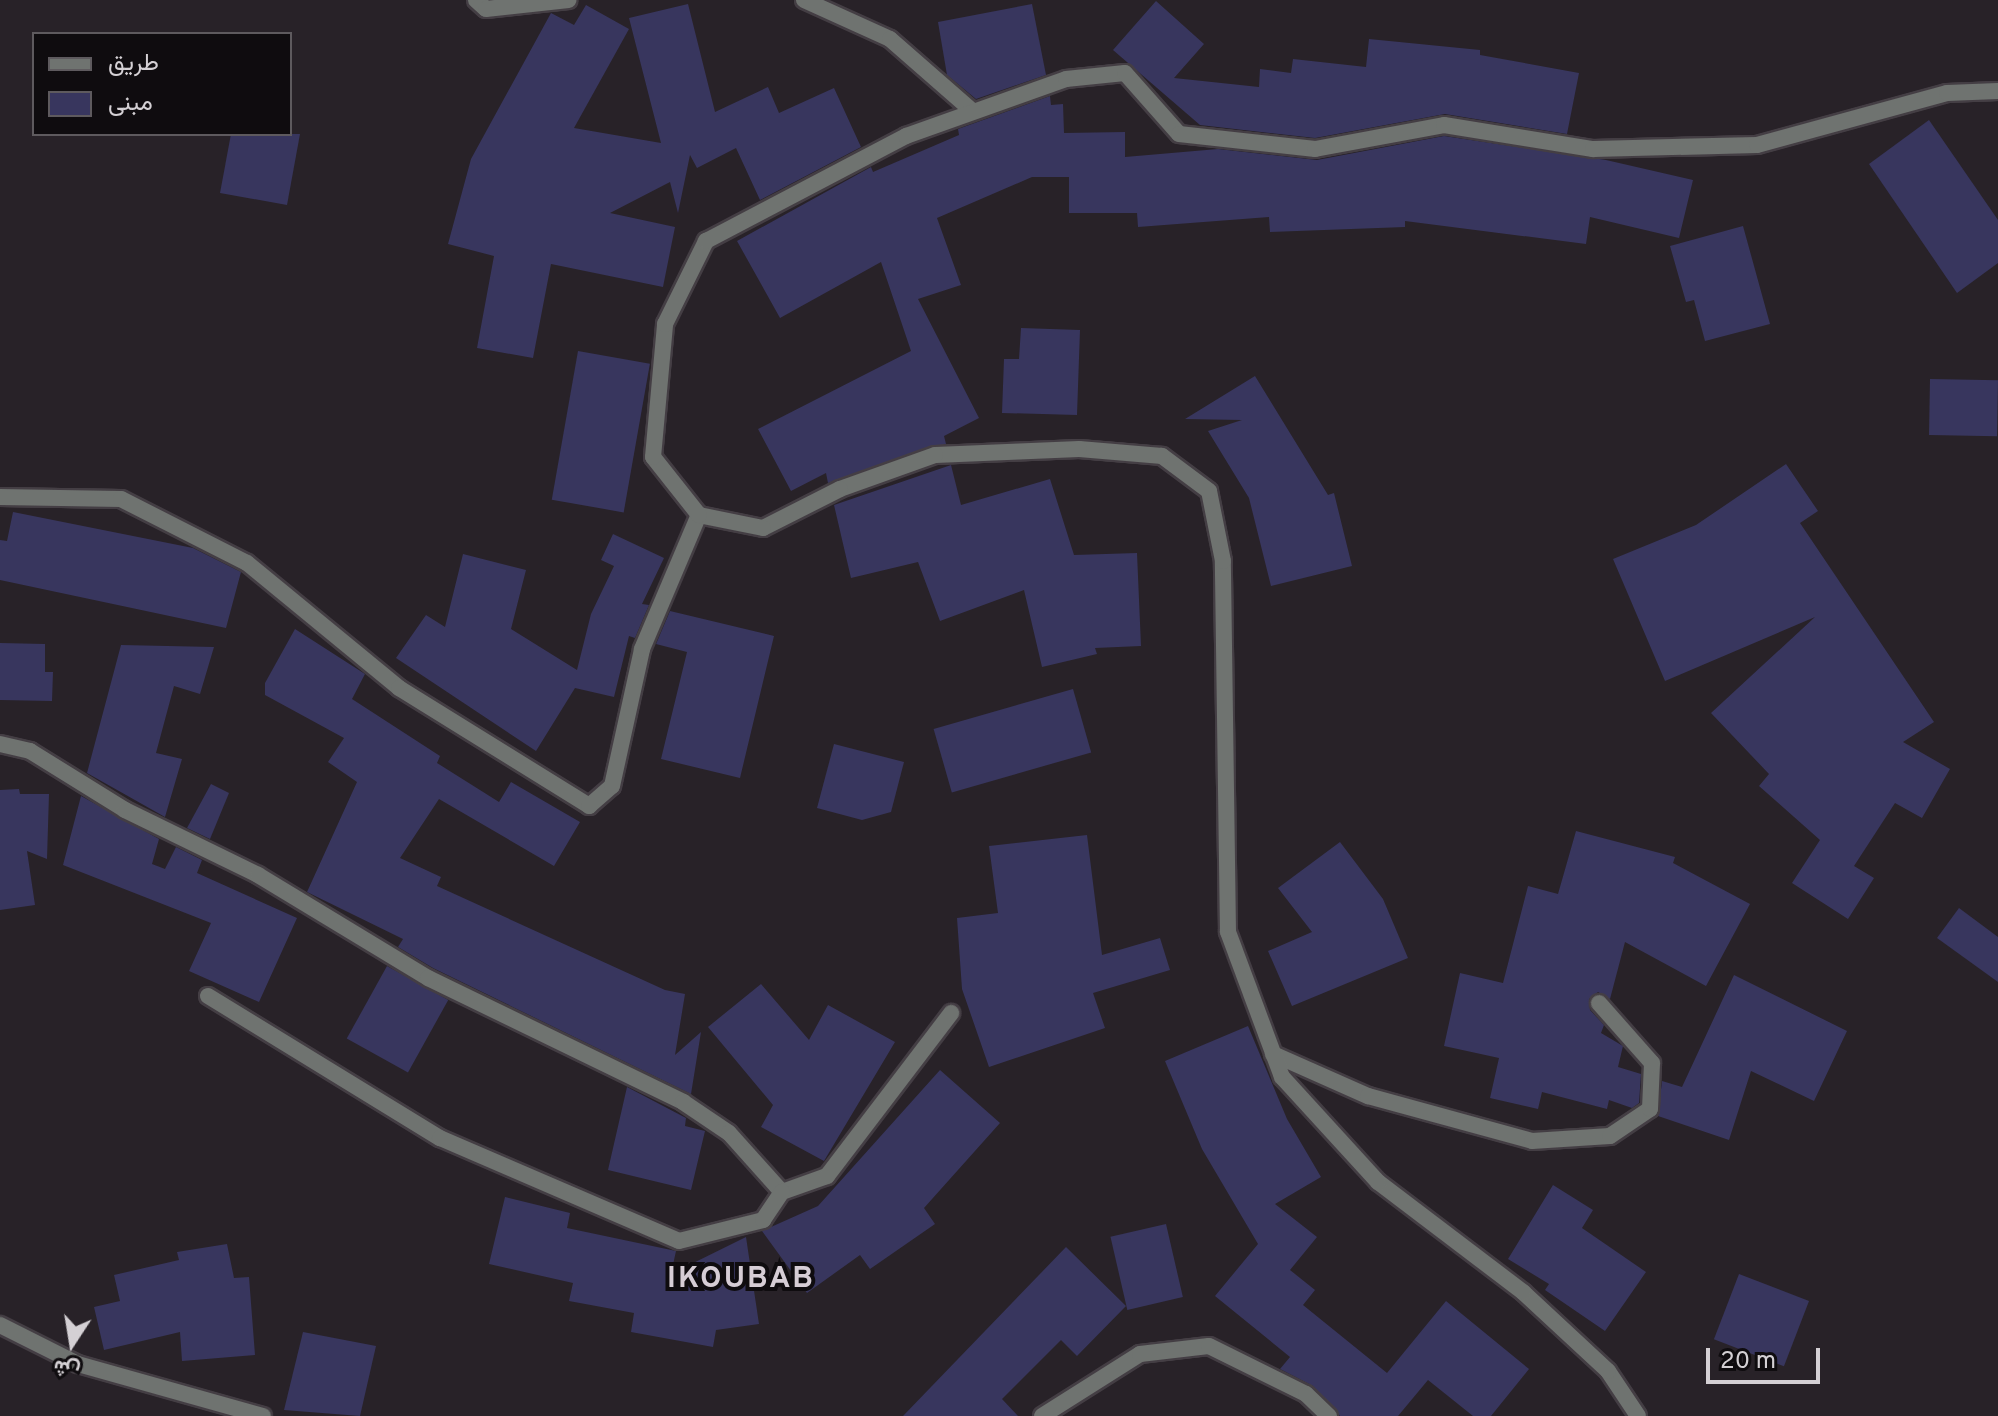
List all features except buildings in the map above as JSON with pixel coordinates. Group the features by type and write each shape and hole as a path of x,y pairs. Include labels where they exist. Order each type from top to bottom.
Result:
{"street":[{"path":"476,0 486,9 569,0"},
{"path":"804,0 890,39 970,109"},
{"path":"1638,1416 1608,1371 1523,1292 1378,1182 1282,1077 1228,932 1223,561 1209,491 1162,456 1079,449 935,455 840,489 763,528 699,515 653,457 665,324 706,241 815,180 970,109 1066,79 1125,73 1179,134 1315,149 1444,125 1593,149 1757,145 1947,93 1998,91"},
{"path":"0,497 121,499 247,563 399,688 589,806 612,786 642,649 699,515"},
{"path":"0,744 30,751 125,810 258,875 428,978 683,1102 729,1133 782,1192"},
{"path":"208,996 440,1138 679,1241 763,1220 782,1192 827,1176 951,1013"},
{"path":"1273,1054 1368,1096 1532,1141 1610,1136 1650,1109 1652,1063 1599,1003"},
{"path":"0,1325 78,1364 263,1416"},
{"path":"1042,1416 1140,1354 1209,1346 1306,1394 1329,1416"}],"district":[{"name":"IKOUBAB","path":"741,1280"}]}
